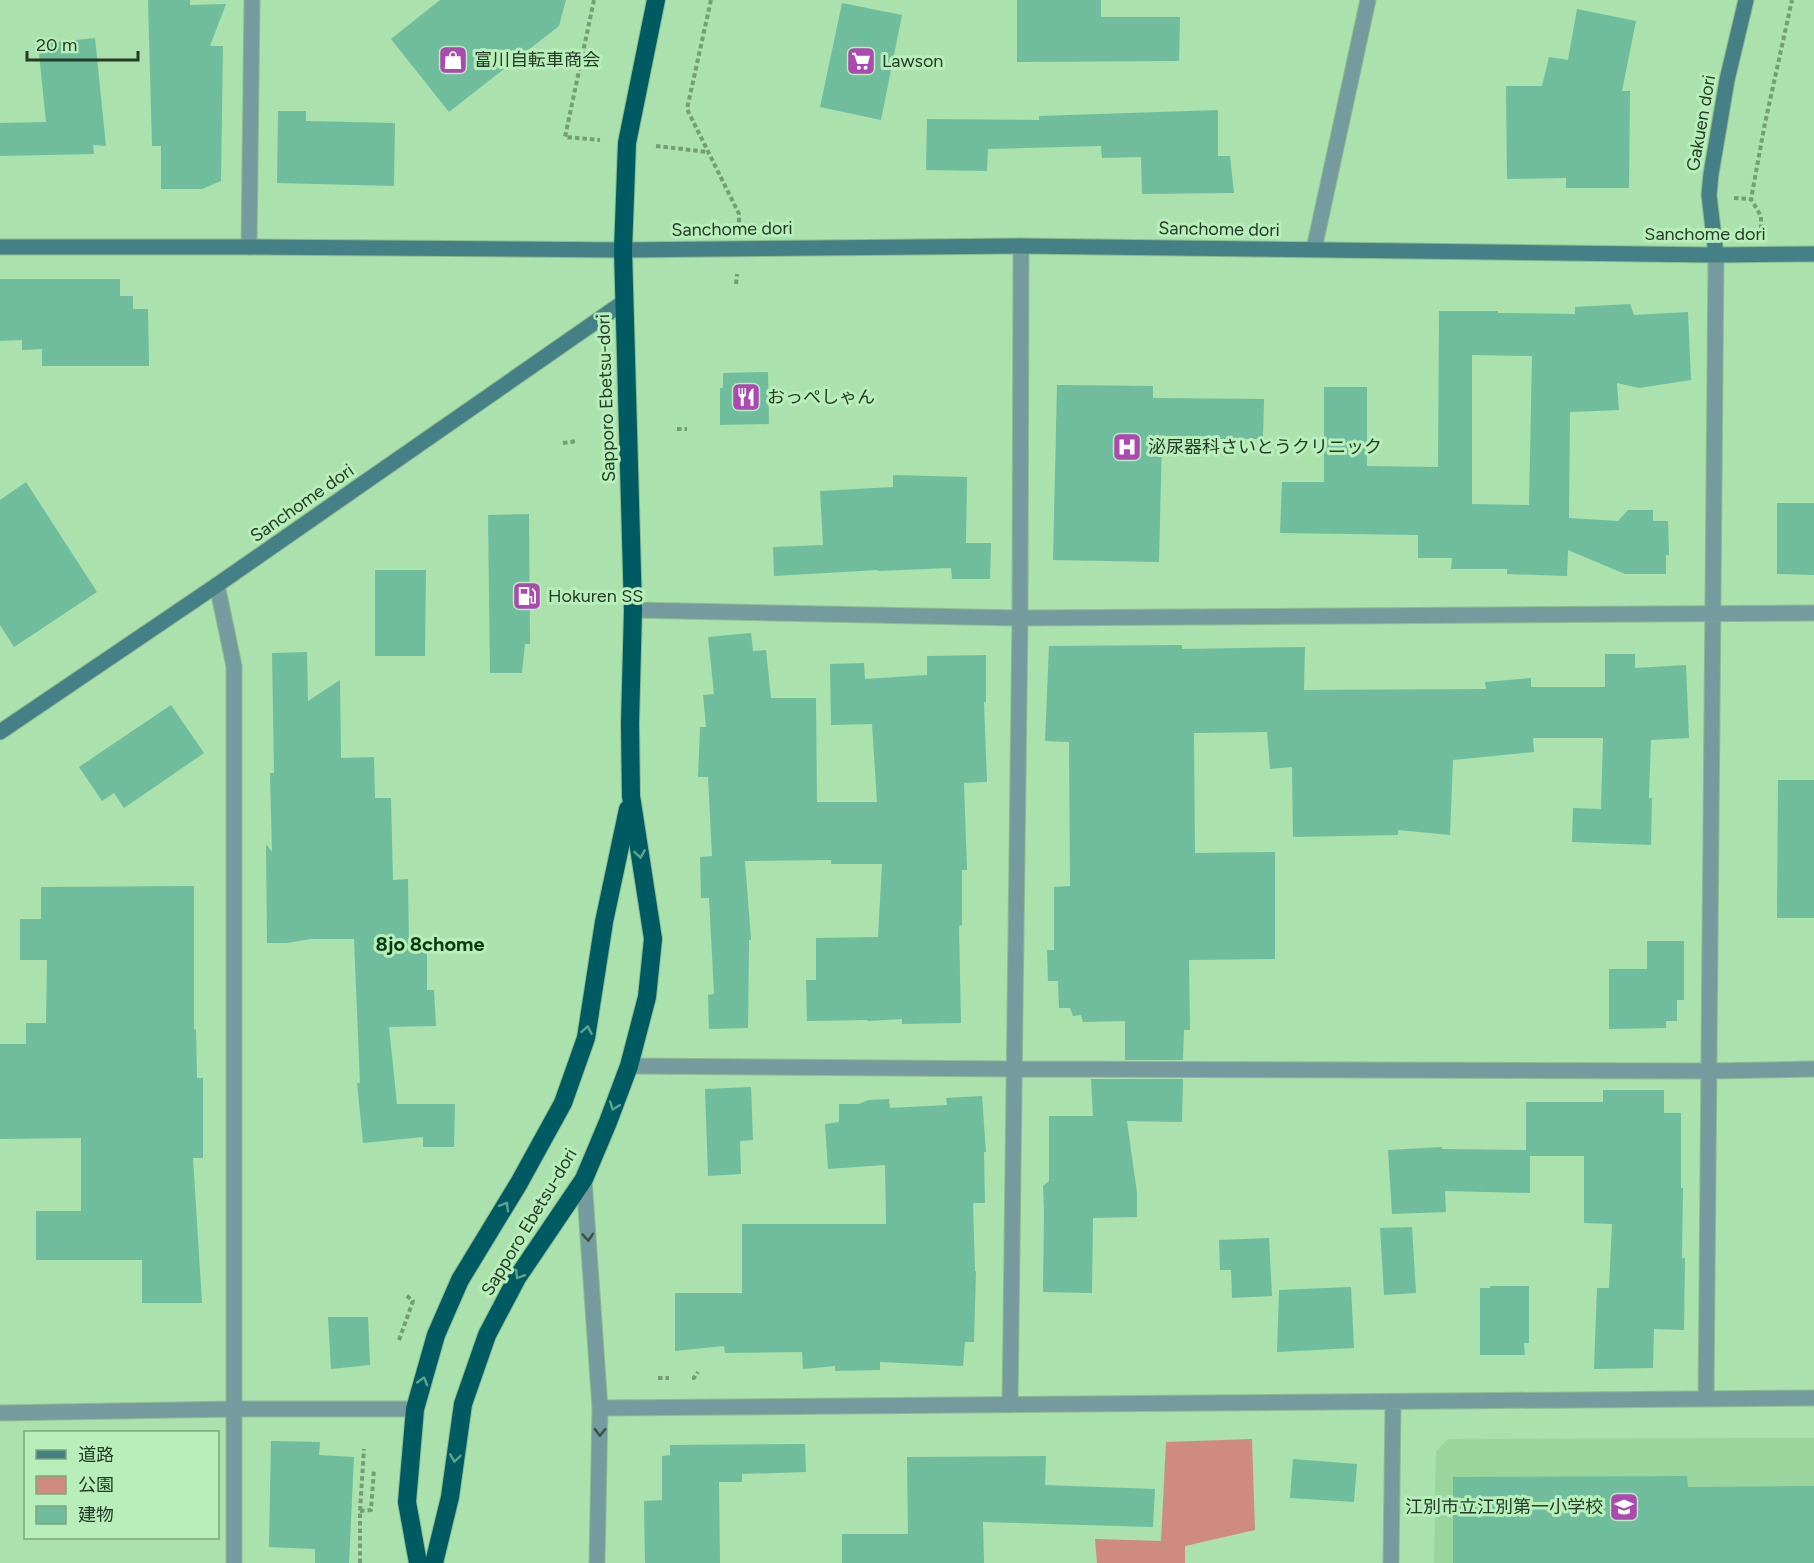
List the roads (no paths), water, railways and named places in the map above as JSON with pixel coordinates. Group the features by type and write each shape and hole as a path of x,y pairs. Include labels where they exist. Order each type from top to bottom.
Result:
{"highway":[{"name":"Sapporo Ebetsu-dori","path":"434,1563 450,1497 463,1404 487,1335 517,1278 584,1179 629,1066 647,996 652,939 631,796 633,610 623,250 627,143 656,0"},
{"name":"Sapporo Ebetsu-dori","path":"418,1563 406,1502 415,1409 436,1335 460,1280 519,1183 563,1103 586,1038 604,922 631,796"}],"street":[{"path":"249,247 252,0"},
{"path":"1314,249 1368,0"},
{"name":"Gakuen dori","path":"1716,255 1709,195 1711,174 1728,80 1746,0"},
{"path":"1010,1405 1020,618 1021,246"},
{"name":"Sanchome dori","path":"0,247 623,250 1021,246 1716,255 1814,254"},
{"path":"1706,1399 1716,255"},
{"name":"Sanchome dori","path":"0,732 217,585 624,302"},
{"path":"217,585 234,666 234,1563"},
{"path":"633,610 1020,618 1814,614"},
{"path":"629,1066 1709,1071 1814,1069"},
{"path":"584,1179 600,1408 597,1563"},
{"path":"600,1408 1814,1398"},
{"path":"1391,1563 1393,1402"},
{"path":"0,1413 415,1409"}],"place":[{"name":"富川自転車商会","path":"453,60"},
{"name":"Lawson","path":"861,61"},
{"name":"おっぺしゃん","path":"746,397"},
{"name":"泌尿器科さいとうクリニック","path":"1127,447"},
{"name":"Hokuren SS","path":"527,596"},
{"name":"江別市立江別第一小学校","path":"1624,1507"}],"district":[{"name":"8jo 8chome","path":"430,944"}]}
